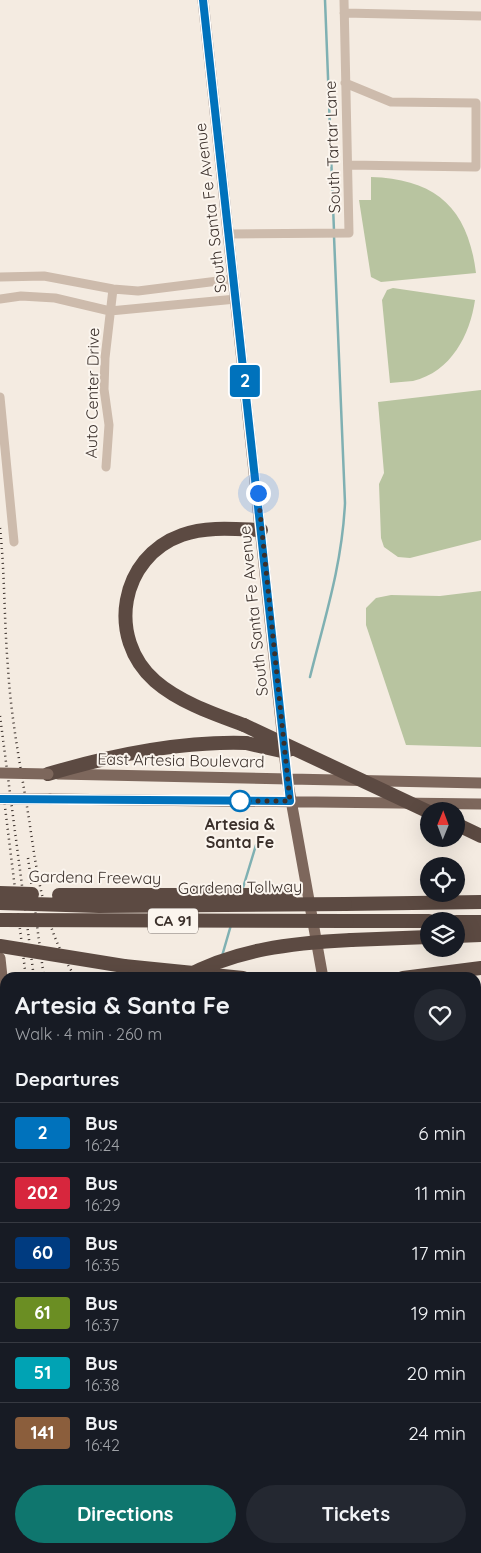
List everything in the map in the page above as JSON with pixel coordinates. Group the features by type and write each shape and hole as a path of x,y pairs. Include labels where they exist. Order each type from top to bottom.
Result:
{"highway":[{"path":"261,530 199,531 170,540 150,554 129,586 125,602 126,631 130,644 145,671 156,682 173,693 420,808"},
{"path":"48,774 177,746 201,743 246,743 318,761"},
{"path":"465,828 481,836"},
{"name":"Gardena Freeway","path":"0,893 73,896 344,899 420,895"},
{"path":"465,893 481,893"},
{"name":"Gardena Tollway","path":"0,903 99,906 344,899 481,902"},
{"name":"CA 91","path":"0,920 420,922"},
{"path":"465,922 481,922"},
{"path":"465,936 481,935"},
{"path":"195,972 217,961 263,948 296,943 420,937"},
{"path":"0,946 124,966 186,972"},
{"path":"450,972 481,968"}],"main road":[{"name":"South Santa Fe Avenue","path":"203,0 287,778 322,972"},
{"name":"East Artesia Boulevard","path":"0,773 481,783"},
{"path":"0,799 481,804"},
{"path":"0,958 1,972"}],"street":[{"name":"South Tartar Lane","path":"229,234 322,234 347,233 350,231 344,0"},
{"path":"344,13 481,16"},
{"path":"345,83 391,102 478,101 476,167 348,165"},
{"path":"0,277 44,276 113,289 138,291 234,279"},
{"name":"Auto Center Drive","path":"106,467 109,425 104,389 105,358 113,289"},
{"path":"0,298 21,296 55,298 110,311 236,299"},
{"path":"0,397 14,542"}],"green space":[{"path":"371,177 394,179 414,184 431,191 445,201 465,231 472,250 476,273 381,282 371,277 359,200 371,200"},
{"path":"393,288 475,300 469,326 463,339 448,361 426,376 413,381 390,383 382,300 387,290"},
{"path":"481,390 481,540 410,558 398,557 384,547 381,538 379,484 384,473 378,402"},
{"path":"481,591 481,747 406,745 366,625 366,608 376,598 391,595 440,596"}],"waterway":[{"path":"325,0 334,231"},
{"path":"310,677 337,569 345,503 334,236"},
{"path":"242,891 256,845"},
{"path":"222,956 231,925"}],"railway":[{"path":"0,528 11,706 35,860 49,921 56,941 72,972"},
{"path":"0,716 33,972"},
{"path":"4,799 25,972"},
{"path":"28,858 43,972"}],"bus line":[{"name":"2","path":"0,799 290,801 236,289 203,0"}],"place":[{"name":"Artesia & Santa Fe","path":"240,801"}],"route":[{"path":"240,801 290,801 258,493"}]}
